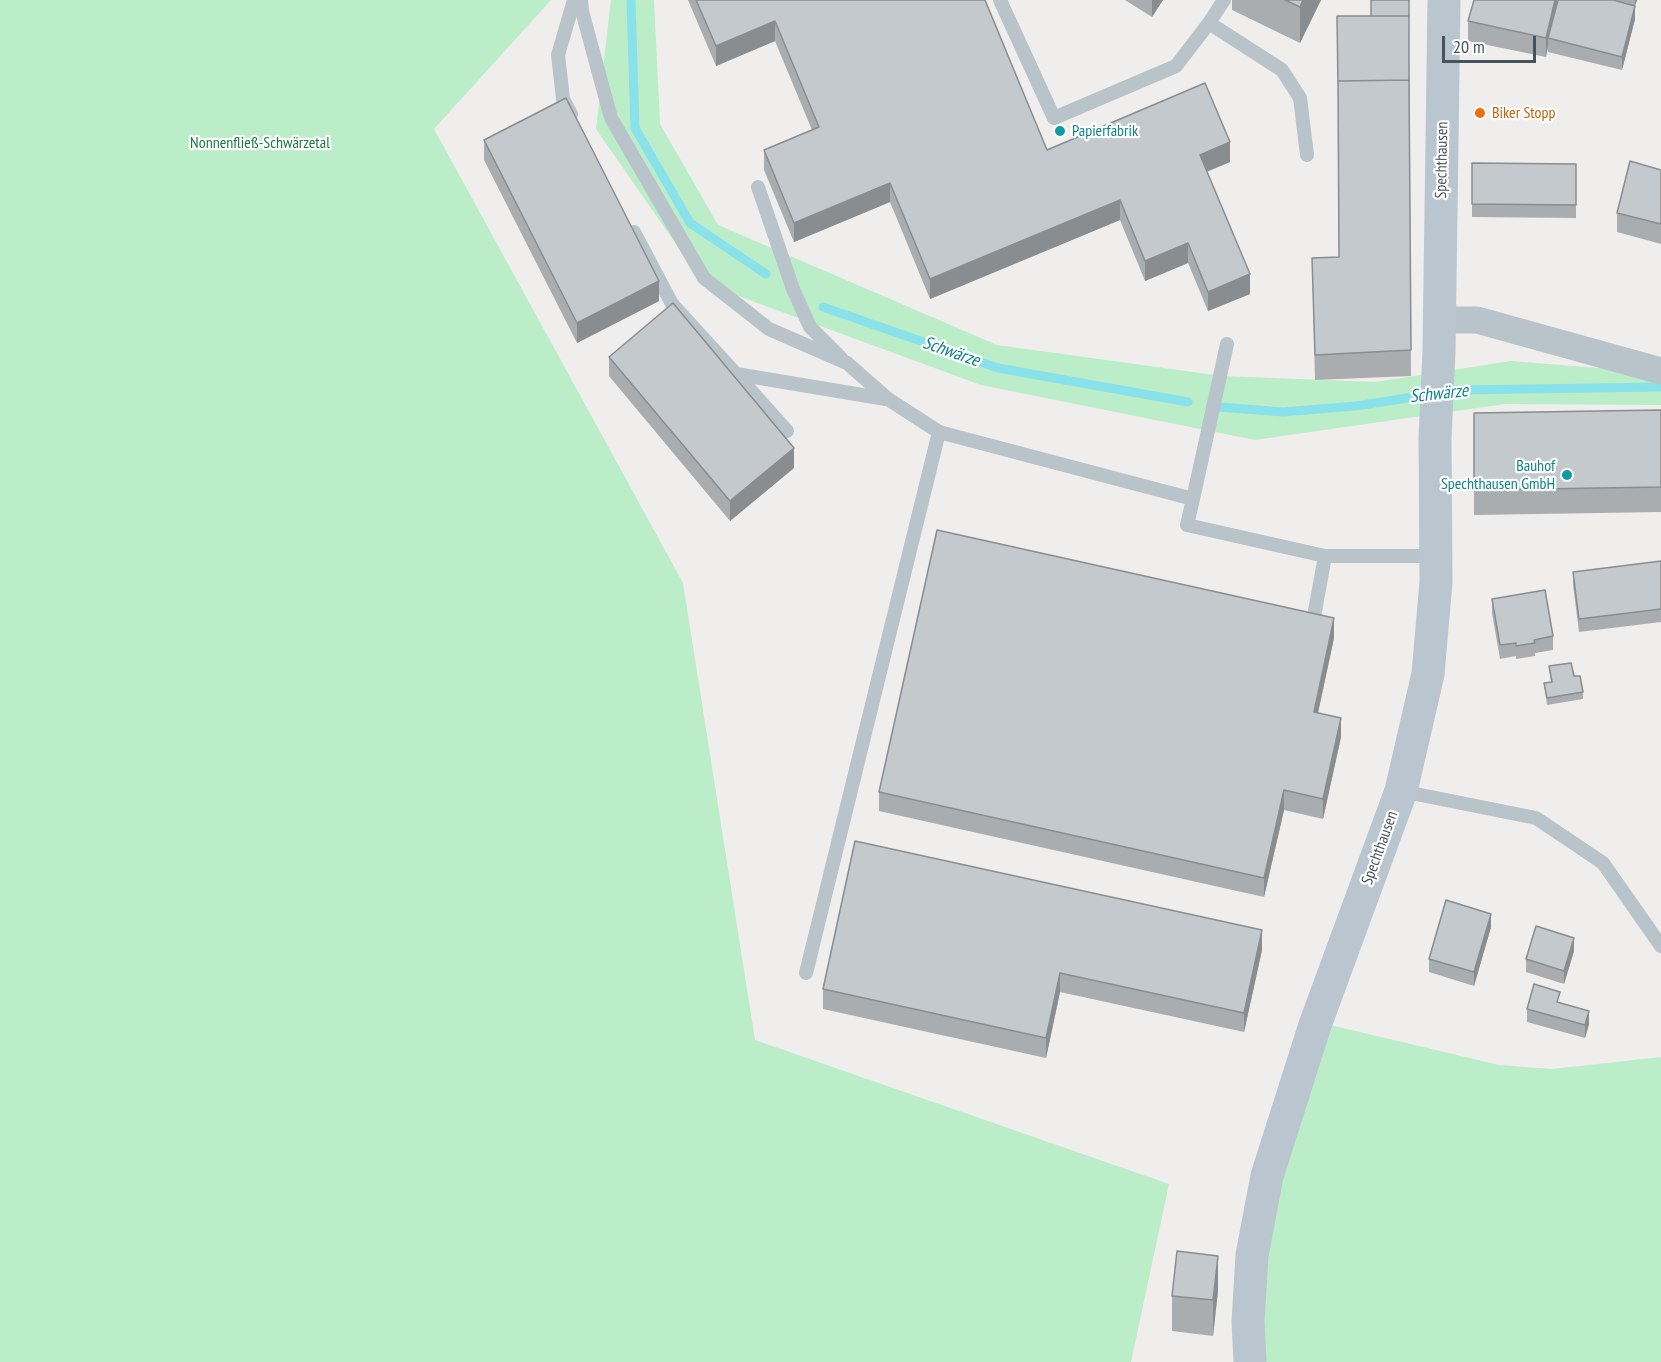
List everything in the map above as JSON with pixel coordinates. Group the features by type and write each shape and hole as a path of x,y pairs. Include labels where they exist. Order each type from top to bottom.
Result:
{"main road":[{"name":"Spechthausen","path":"1250,1362 1248,1322 1252,1255 1267,1176 1315,1025 1401,791 1428,674 1436,556 1435,438 1439,336 1444,0"}],"street":[{"path":"1439,336 1477,321 1661,371"}],"lane":[{"path":"574,0 558,55 563,99 579,129"},
{"path":"581,0 611,118 704,278 769,329 847,363"},
{"path":"1000,0 1054,118 1176,66 1224,0"},
{"path":"1209,23 1282,70 1300,98 1307,155"},
{"path":"758,187 793,289 810,327 888,399 939,432 1193,499"},
{"path":"628,222 672,304 787,431"},
{"path":"1227,344 1187,525 1325,556 1436,556"},
{"path":"736,374 888,399"},
{"path":"806,974 939,432"},
{"path":"1313,622 1325,556"},
{"path":"1401,791 1536,818 1603,863 1661,946"}],"green space":[{"name":"Nonnenfließ-Schwärzetal","path":"0,0 551,0 434,129 683,583 755,1040 1169,1184 1131,1362 0,1362"},
{"path":"611,0 654,0 660,124 718,225 997,345 1222,376 1375,382 1511,361 1661,373 1661,405 1505,404 1255,440 981,385 703,283 596,129"},
{"path":"1330,1025 1499,1065 1552,1069 1661,1057 1661,1362 1264,1362 1263,1298 1270,1231 1292,1141"}],"building":[{"path":"696,0 985,0 1047,150 1205,83 1230,142 1200,155 1250,274 1208,292 1188,243 1145,261 1120,200 930,279 890,183 794,223 764,150 819,127 775,21 716,46"},
{"path":"1285,0 1303,0 1300,7"},
{"path":"1371,0 1409,0 1409,16 1371,16"},
{"path":"1474,0 1555,0 1546,38 1468,21"},
{"path":"1558,0 1613,0 1635,6 1622,57 1548,38"},
{"path":"1337,16 1409,16 1409,80 1338,81 1338,87"},
{"path":"1409,80 1411,350 1315,355 1312,258 1339,257 1338,81"},
{"path":"566,98 659,281 577,323 484,140"},
{"path":"1630,161 1661,170 1661,224 1617,213"},
{"path":"1472,163 1576,164 1576,205 1472,204"},
{"path":"673,303 794,448 730,501 609,357"},
{"name":"Bauhof Spechthausen GmbH","path":"1661,410 1661,487 1474,490 1474,413"},
{"path":"937,530 1334,618 1314,712 1341,718 1323,799 1284,790 1264,878 879,792"},
{"path":"1661,561 1661,609 1579,619 1573,572"},
{"path":"1545,590 1553,636 1534,640 1535,643 1516,646 1516,643 1500,645 1492,599"},
{"path":"1571,663 1574,676 1580,676 1583,692 1547,698 1544,683 1552,682 1549,666"},
{"path":"855,841 1262,930 1244,1013 1060,973 1046,1038 823,989"},
{"path":"1446,900 1491,914 1474,972 1429,959"},
{"path":"1536,926 1574,938 1564,971 1526,959"},
{"path":"1534,984 1560,992 1557,1002 1589,1011 1585,1025 1527,1009"},
{"path":"1177,1251 1218,1256 1213,1300 1172,1296"}],"waterway":[{"name":"Schwärze","path":"631,0 635,128 690,223 766,274"},
{"name":"Schwärze","path":"823,307 998,368 1188,402"},
{"name":"Schwärze","path":"1219,407 1283,412 1356,406 1458,390 1661,387"}],"place":[{"name":"Biker Stopp","path":"1480,113"},
{"name":"Papierfabrik","path":"1060,131"},
{"name":"Bauhof Spechthausen GmbH","path":"1567,475"}]}
